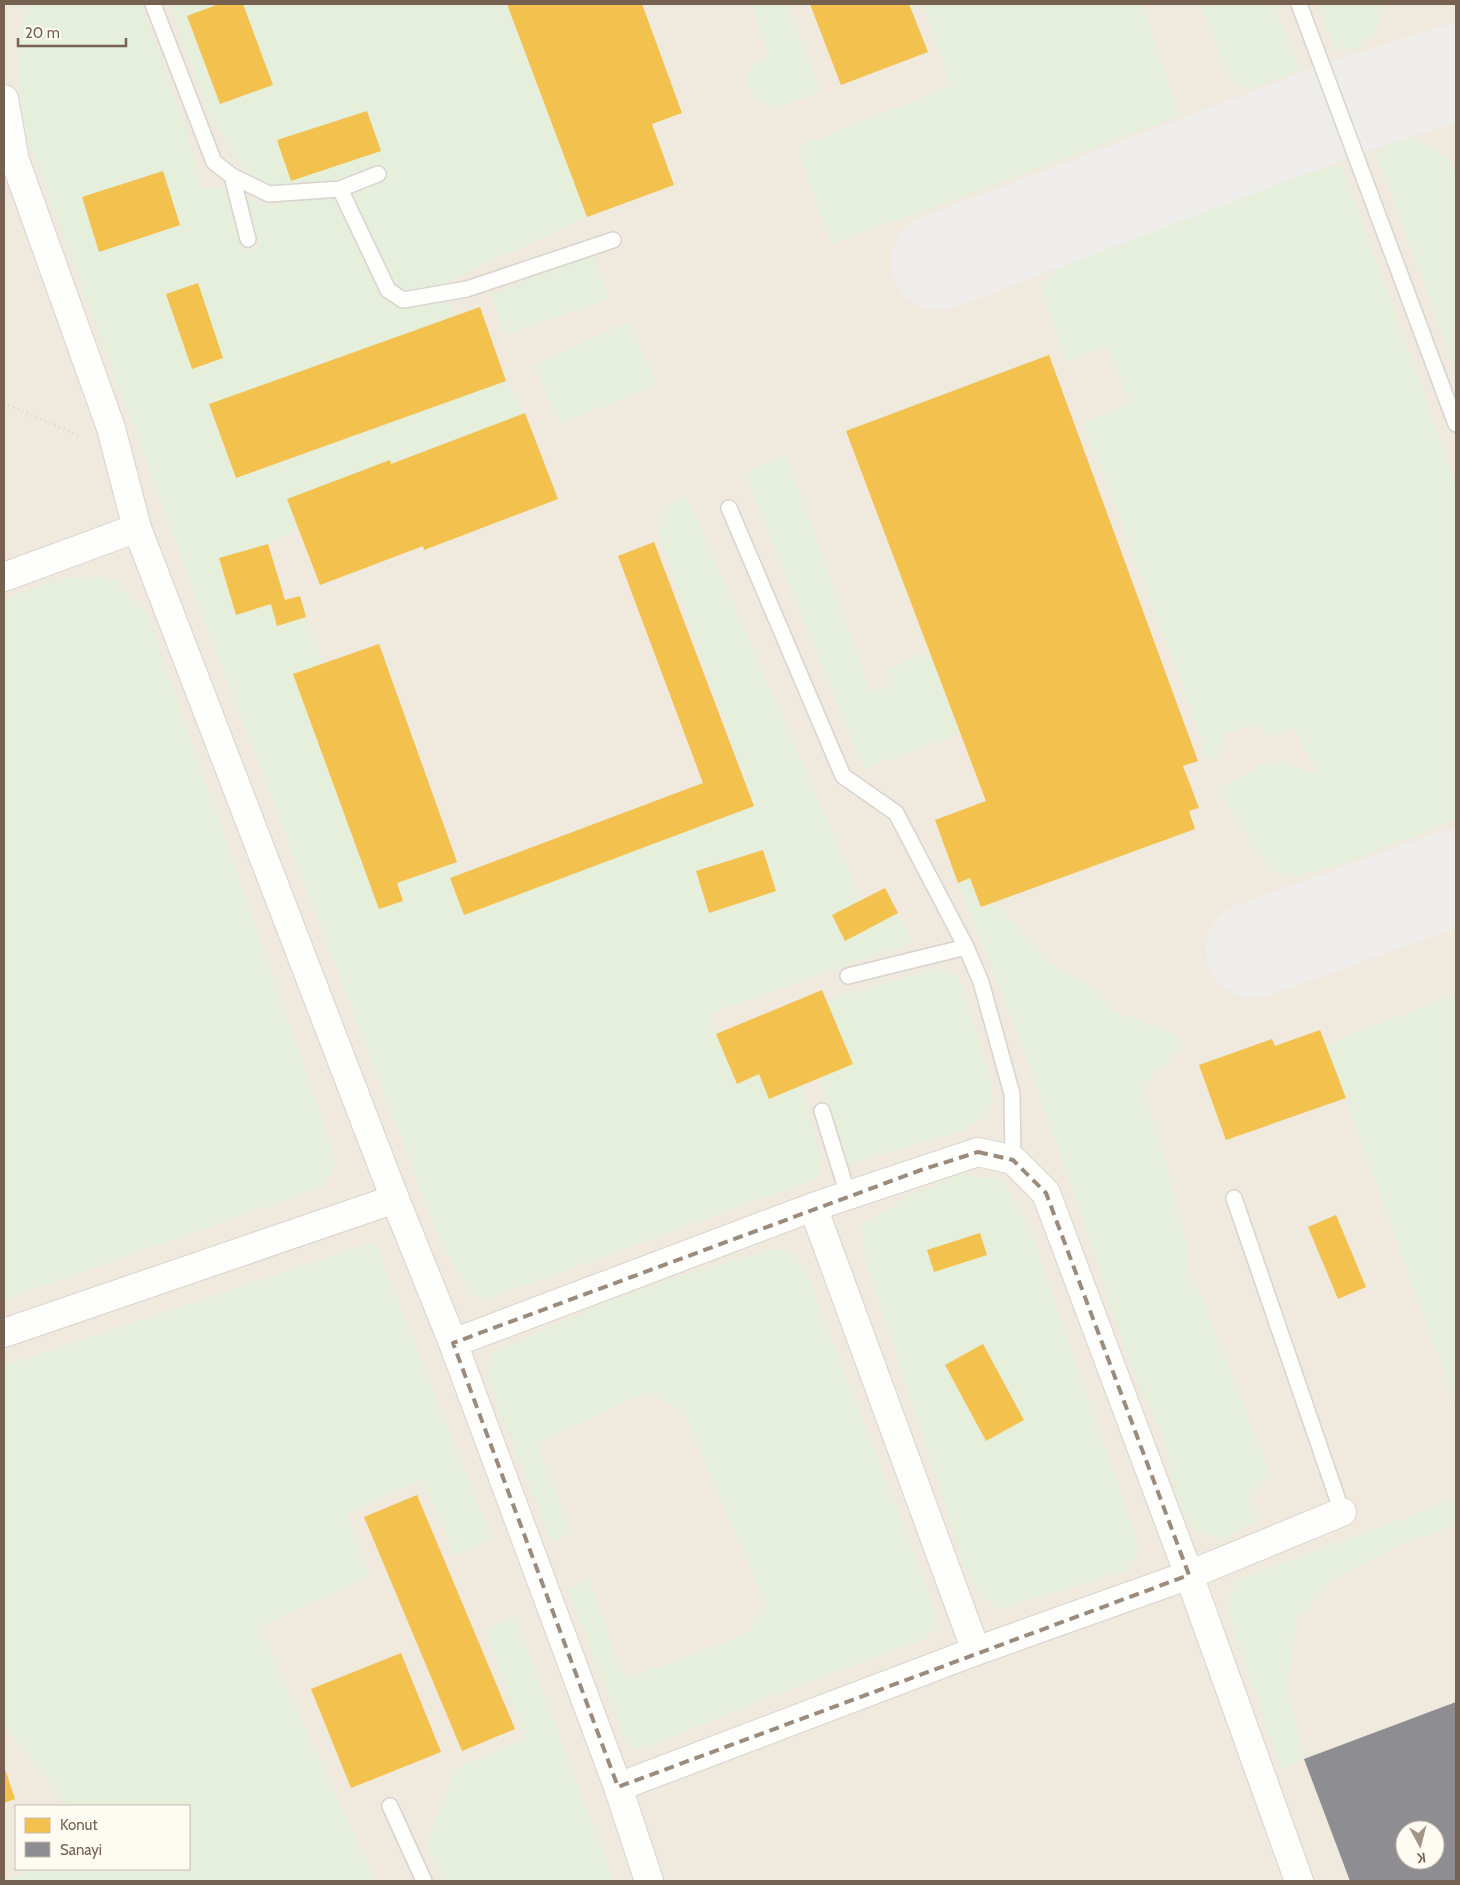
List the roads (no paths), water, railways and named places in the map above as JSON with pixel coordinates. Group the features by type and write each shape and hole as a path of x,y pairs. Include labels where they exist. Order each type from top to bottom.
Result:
{"street":[{"path":"4,99 16,164"},
{"path":"4,138 16,164 111,428 137,528 395,1199 453,1343 618,1788 649,1881"},
{"path":"4,578 137,528"},
{"path":"453,1343 813,1207 978,1152 1013,1160 1046,1193 1189,1575 1299,1881"},
{"path":"4,1334 395,1199"},
{"path":"813,1207 976,1651"},
{"path":"618,1788 976,1651 1189,1575 1342,1512"}],"lane":[{"path":"153,4 214,162 232,176 269,194 340,189 378,174"},
{"path":"1299,4 1456,424"},
{"path":"232,176 248,239"},
{"path":"340,189 388,290 403,300 467,289 613,240"},
{"path":"729,508 843,776 896,813 966,947 981,982 1012,1094 1013,1160"},
{"path":"848,976 966,947"},
{"path":"822,1111 848,1195"},
{"path":"1234,1198 1342,1512"},
{"path":"390,1806 424,1881"}]}
